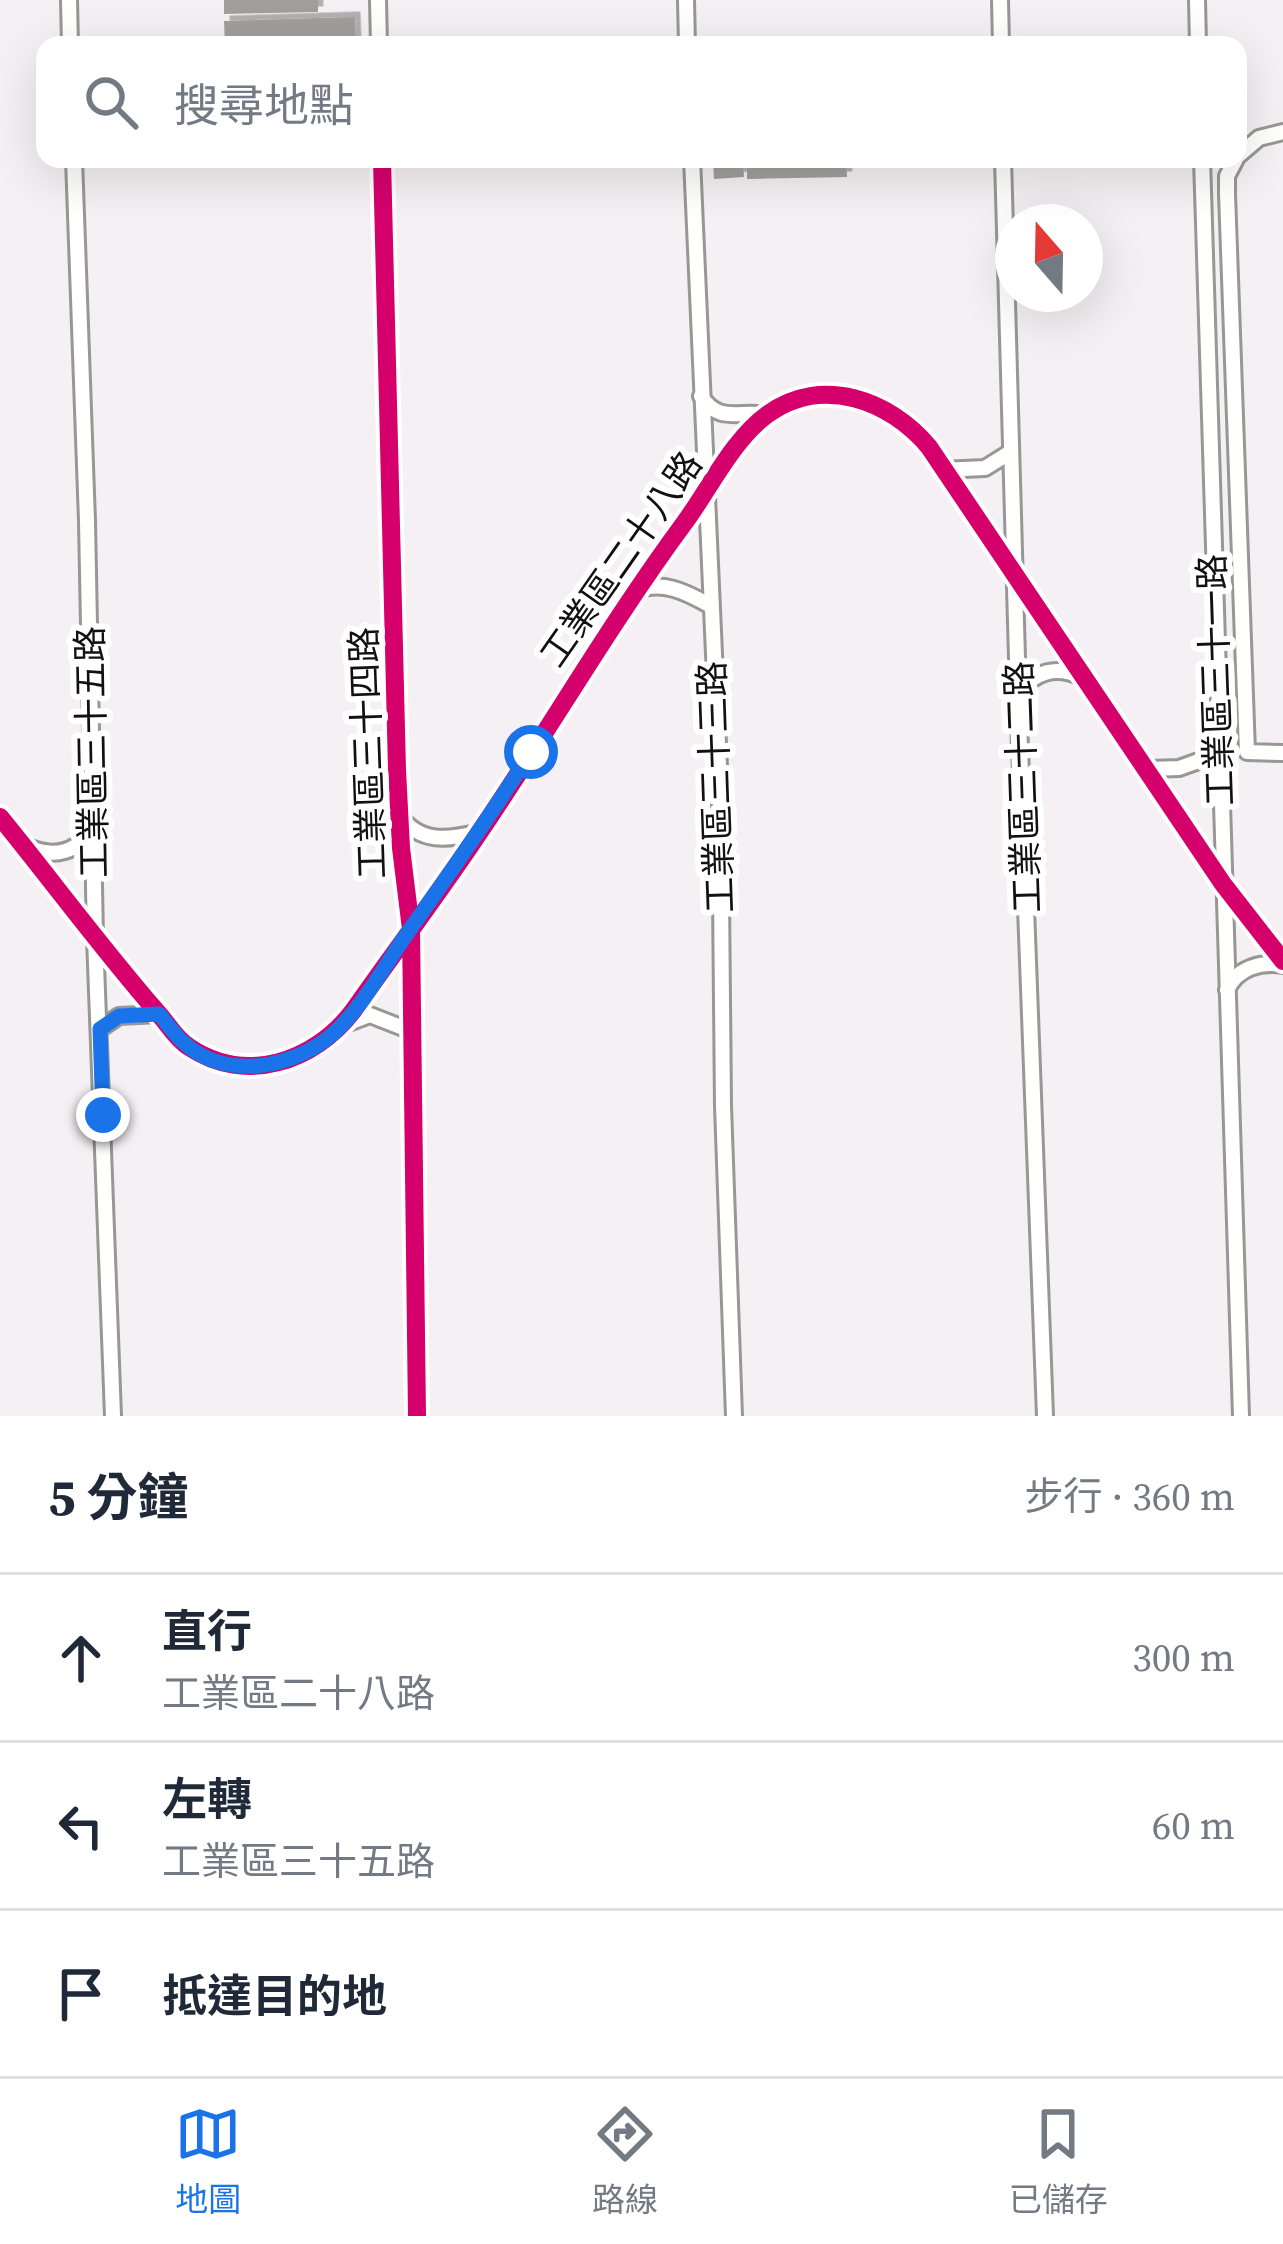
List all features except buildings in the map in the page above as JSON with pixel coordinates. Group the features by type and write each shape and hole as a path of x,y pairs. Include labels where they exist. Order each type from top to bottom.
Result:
{"street":[{"path":"69,0 70,36"},
{"path":"378,0 379,36"},
{"path":"686,0 687,36"},
{"path":"1000,0 1001,36"},
{"path":"1197,0 1198,36"},
{"path":"1247,148 1258,138 1283,132"},
{"name":"工業區三十五路","path":"74,168 112,1416"},
{"name":"工業區三十四路","path":"382,168 399,815 411,928 417,1416"},
{"name":"工業區三十三路","path":"692,168 720,789 723,1106 734,1416"},
{"name":"工業區三十二路","path":"1003,168 1009,453 1018,579 1018,694 1045,1416"},
{"name":"工業區三十一路","path":"1202,168 1241,1416"},
{"path":"1231,168 1227,194 1247,752 1283,753"},
{"path":"700,394 710,408 722,414 766,416 816,396 862,398 907,423 929,447 1222,884 1283,963"},
{"name":"工業區二十八路","path":"0,818 183,1043 242,1066 295,1058 341,1026 480,832 634,591 766,416"},
{"path":"942,470 985,468 1009,453"},
{"path":"634,591 669,587 709,605"},
{"path":"1018,694 1031,679 1048,671 1066,671 1084,679"},
{"path":"1149,769 1179,768 1218,754"},
{"path":"399,815 414,831 436,839 480,832"},
{"path":"19,841 41,852 58,853 83,842 94,827"},
{"path":"1225,994 1231,981 1245,970 1283,963"},
{"path":"100,1029 119,1016 159,1014"},
{"path":"341,1026 370,1016 411,1031"}],"shaded area":[{"path":"0,0 1283,0 1283,1416 0,1416"}],"cycle path":[{"path":"382,168 397,770 411,929 417,1416"},
{"path":"0,817 184,1044 233,1065 256,1066 299,1055 337,1029 353,1011 464,855 631,598 744,437 789,402 832,395 875,406 913,430 929,447 1223,884 1283,961"}],"route":[{"path":"103,1115 100,1029 119,1016 159,1014 195,1051 242,1066 295,1058 335,1032 480,832 531,752"}]}
